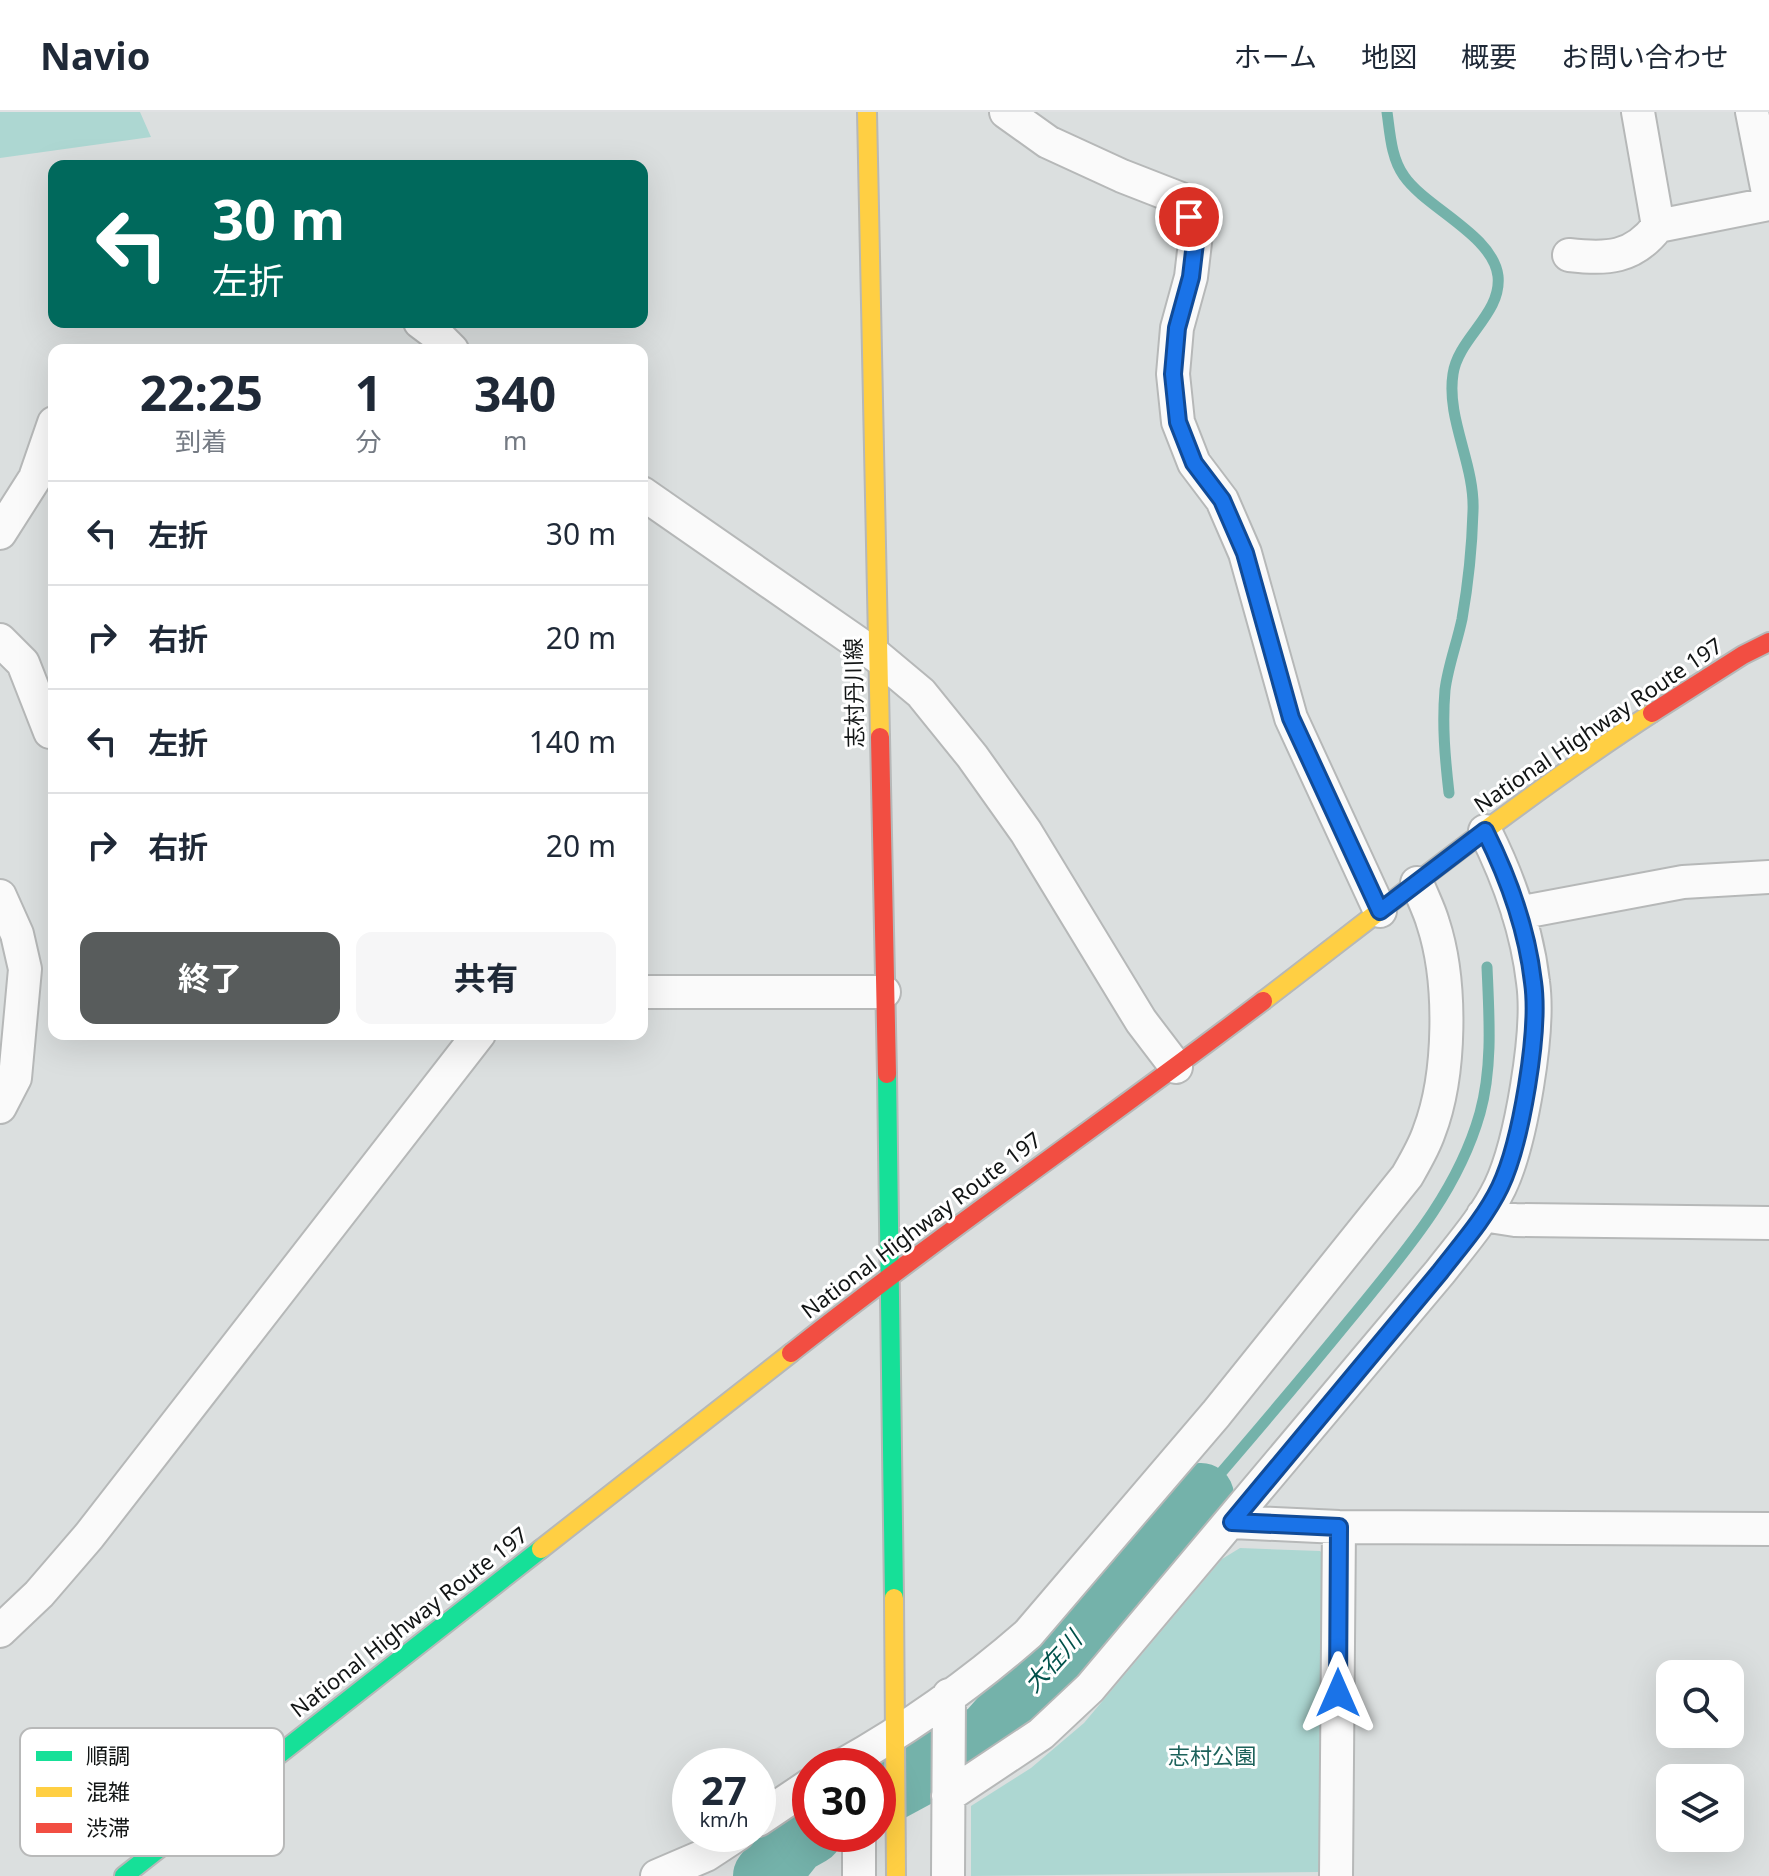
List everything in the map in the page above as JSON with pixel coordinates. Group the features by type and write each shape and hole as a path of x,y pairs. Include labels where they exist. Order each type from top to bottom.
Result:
{"main road":[{"name":"志村丹川線","path":"867,112 891,1274 896,1876"},
{"name":"National Highway Route 197","path":"284,1750 891,1274 1176,1067 1485,831 1608,742 1743,655 1769,642"},
{"name":"National Highway Route 197","path":"124,1876 149,1856"}],"street":[{"path":"1006,112 1048,142 1181,199 1196,234 1191,277 1177,328 1173,374 1178,422 1194,463 1222,500 1245,553 1291,718 1380,911"},
{"path":"1638,112 1658,226"},
{"path":"1569,255 1603,259 1615,256 1647,241 1658,226 1769,201 1752,112"},
{"path":"428,328 446,344"},
{"path":"0,533 35,478 48,440"},
{"path":"648,497 878,657 921,693 972,756 1026,832 1141,1021 1176,1067"},
{"path":"0,640 23,663 48,727"},
{"path":"948,1789 1041,1734 1090,1688 1440,1272 1501,1186 1527,1086 1534,983 1504,868 1485,831"},
{"path":"1518,913 1683,882 1769,877"},
{"path":"887,1748 949,1710 1028,1634 1216,1414 1407,1176 1429,1132 1443,1083 1446,1031 1436,936 1417,883"},
{"path":"0,896 8,945 25,969 15,1078 0,1107"},
{"path":"648,992 884,992"},
{"path":"0,1631 39,1594 89,1536 474,1040"},
{"path":"1483,1215 1515,1220 1769,1223"},
{"path":"1232,1522 1339,1527 1769,1529"},
{"path":"1336,1876 1339,1527"},
{"path":"948,1876 949,1710"},
{"path":"859,1852 859,1876"},
{"path":"657,1876 706,1866"}],"green space":[{"path":"0,112 140,112 151,137 0,158"},
{"name":"志村公園","path":"1240,1548 1320,1551 1331,1561 1332,1858 1320,1872 971,1876 971,1806 1031,1768 1084,1723 1222,1559"}],"waterway":[{"path":"1387,112 1394,153 1404,176 1414,188 1472,235 1493,261 1498,276 1493,302 1463,349 1453,374 1453,408 1470,476 1473,511 1464,606 1445,690 1444,742 1449,793"},
{"path":"1201,1496 1390,1270 1443,1197 1470,1142 1484,1095 1489,1040 1487,967"},
{"name":"大在川","path":"896,1785 989,1735 1201,1496"},
{"name":"大在川","path":"766,1876 792,1844"}],"traffic: fast":[{"path":"887,1074 894,1598"},
{"path":"284,1751 541,1549"},
{"path":"124,1876 150,1856"}],"traffic: slow":[{"path":"867,112 880,737"},
{"path":"1263,1001 1503,817 1652,713"},
{"path":"541,1549 791,1353"},
{"path":"894,1598 896,1876"}],"traffic: jam":[{"path":"1652,713 1769,642"},
{"path":"880,737 887,1074"},
{"path":"791,1353 1263,1001"}],"route":[{"path":"1189,217 1196,234 1191,277 1177,328 1173,374 1178,422 1194,463 1222,500 1245,553 1291,718 1326,796 1380,911 1485,831 1504,868 1534,983 1527,1086 1501,1186 1473,1230 1440,1272 1232,1522 1339,1527 1338,1693"}]}
